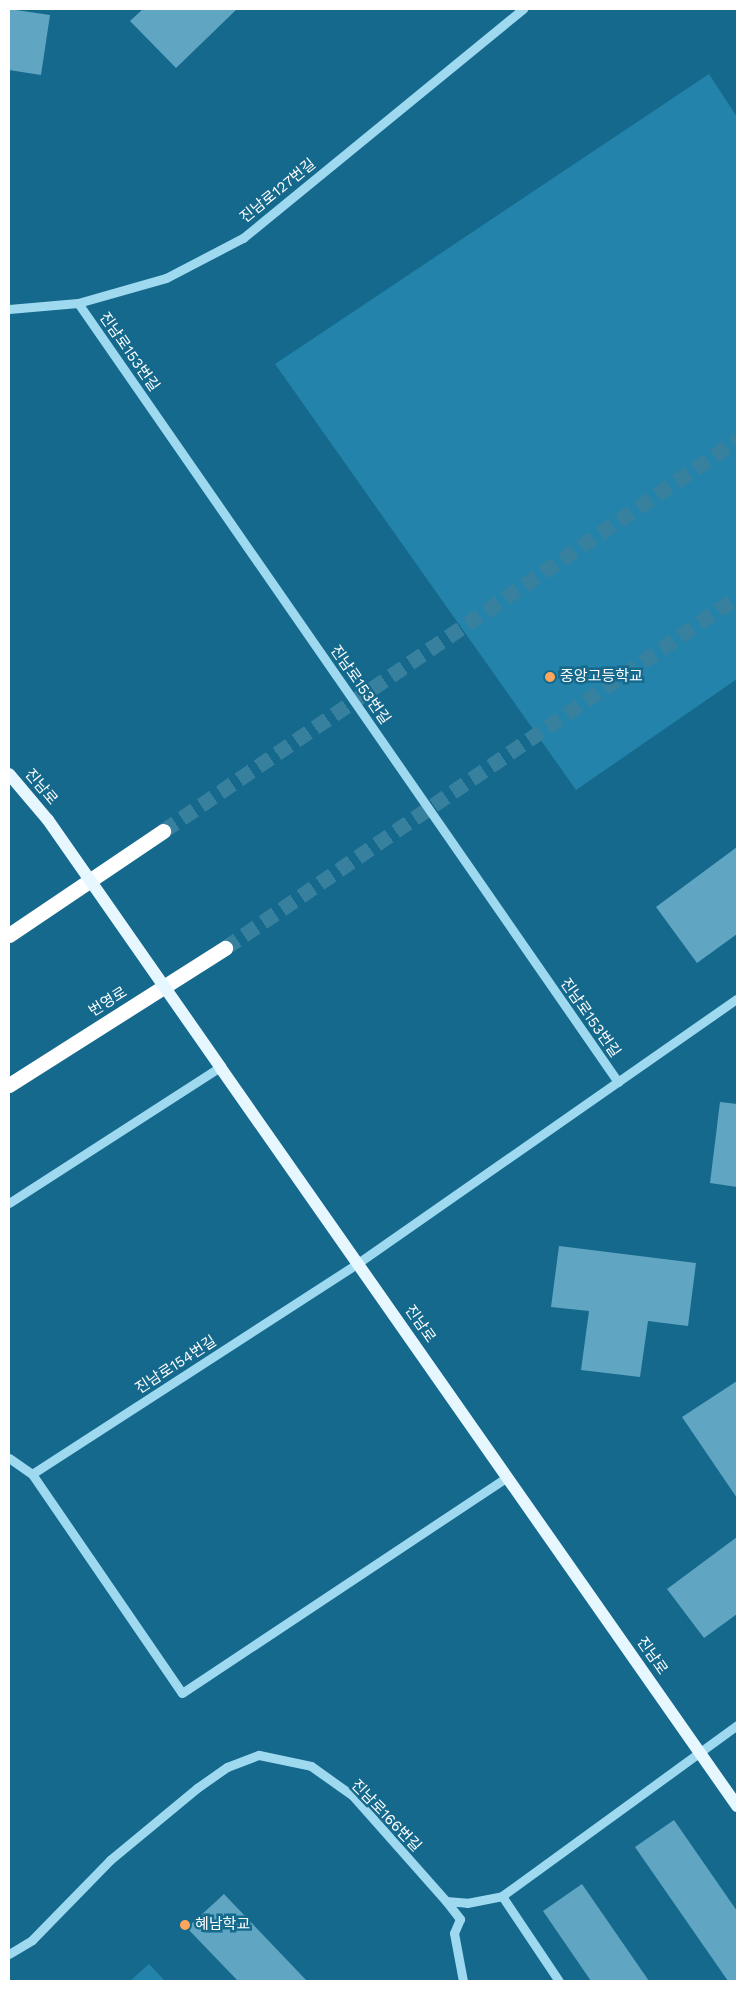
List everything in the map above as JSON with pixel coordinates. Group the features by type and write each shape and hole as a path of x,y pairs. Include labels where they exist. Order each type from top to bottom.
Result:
{"highway":[{"path":"9,935 163,831"},
{"name":"번영로","path":"9,1085 225,948"}],"main road":[{"name":"진남로","path":"9,774 48,820 737,1806"}],"street":[{"name":"진남로127번길","path":"9,309 78,303 166,278 242,238 523,9"},
{"name":"진남로153번길","path":"78,303 618,1082"},
{"path":"358,1263 737,999"},
{"path":"9,1203 220,1067"},
{"name":"진남로154번길","path":"32,1474 358,1263"},
{"path":"9,1458 32,1474 182,1693 507,1477"},
{"path":"446,1901 468,1903 502,1896 737,1725"},
{"name":"진남로166번길","path":"9,1954 32,1940 110,1860 197,1788 227,1767 259,1754 311,1766 353,1796 460,1919 454,1933 463,1981"},
{"path":"502,1896 559,1981"}],"shaded area":[{"path":"709,74 737,117 737,679 576,790 275,364"},
{"path":"149,1964 165,1981 130,1981"}],"building":[{"path":"9,9 50,15 41,75 9,70"},
{"path":"143,9 237,9 176,68 130,21"},
{"path":"737,847 737,934 697,963 656,907"},
{"path":"720,1102 737,1104 737,1187 710,1183"},
{"path":"559,1246 696,1263 688,1326 648,1321 640,1377 581,1370 589,1311 551,1307"},
{"path":"737,1381 737,1498 682,1417"},
{"path":"737,1537 737,1614 704,1638 667,1589"},
{"path":"674,1820 737,1911 737,1981 728,1981 635,1847"},
{"path":"582,1884 649,1981 591,1981 543,1911"},
{"path":"224,1894 307,1981 238,1981 187,1928"}],"tunnel":[{"path":"163,831 737,440"},
{"path":"225,948 737,597"}],"place":[{"name":"중앙고등학교","path":"550,677"},
{"name":"혜남학교","path":"185,1925"}]}
